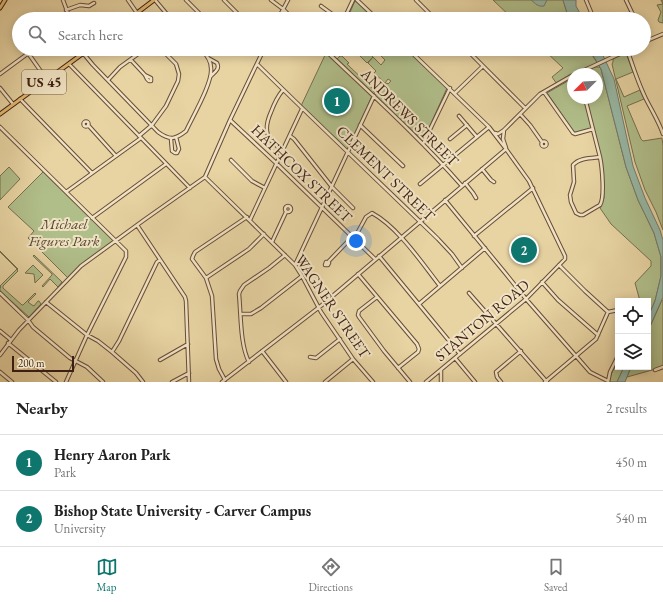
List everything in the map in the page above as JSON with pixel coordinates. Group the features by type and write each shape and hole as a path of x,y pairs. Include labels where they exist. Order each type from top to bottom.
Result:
{"main road":[{"path":"0,8 5,0"},
{"path":"137,12 154,0"},
{"name":"US 45","path":"0,114 79,56"}],"street":[{"path":"63,0 66,10 80,5 89,6 94,4"},
{"path":"128,0 137,12"},
{"path":"154,0 165,12"},
{"path":"186,0 198,12"},
{"path":"222,0 235,12"},
{"path":"271,0 286,12"},
{"path":"282,12 288,0"},
{"path":"347,12 353,0"},
{"path":"357,0 370,12"},
{"path":"416,0 428,12"},
{"path":"586,0 591,12"},
{"path":"626,0 632,12"},
{"path":"321,6 329,12"},
{"path":"651,40 663,34"},
{"path":"0,74 24,56"},
{"path":"30,56 47,80"},
{"path":"86,56 152,125 164,136 171,139 186,131 207,88 211,76 211,68 208,58"},
{"path":"108,80 120,67 136,56"},
{"path":"66,192 116,156 140,137 152,125 166,106 178,82 179,74 176,64 167,56"},
{"path":"0,355 8,343 28,320 82,266 205,177 261,56"},
{"name":"ANDREWS STREET","path":"332,56 444,165 462,186"},
{"path":"416,56 489,127 502,145 506,148"},
{"path":"473,56 525,108"},
{"path":"588,68 614,56"},
{"path":"629,56 645,98 662,126 663,134"},
{"path":"208,58 217,62 218,65 217,70 211,76"},
{"path":"131,60 145,75"},
{"path":"69,64 190,188"},
{"name":"CLEMENT STREET","path":"257,64 420,222 442,244 462,268"},
{"path":"455,93 483,66"},
{"path":"494,133 498,134 504,130 540,94 567,79"},
{"path":"0,88 13,104"},
{"path":"423,144 450,88"},
{"path":"283,90 277,98 266,123 267,132 274,145 283,150"},
{"path":"544,92 569,128 575,134 593,129"},
{"path":"295,265 374,96"},
{"path":"20,99 92,173"},
{"path":"587,104 602,164 602,203 583,215 580,215 576,213 571,202 570,195 574,182 574,163 589,158 600,157"},
{"path":"250,220 302,108"},
{"path":"520,114 542,142"},
{"path":"459,116 477,137"},
{"name":"HATHCOX STREET","path":"230,120 375,260"},
{"path":"88,125 116,156"},
{"path":"360,125 403,166"},
{"path":"450,139 467,125"},
{"path":"0,127 126,251 127,255 66,382"},
{"path":"420,184 489,127"},
{"path":"502,145 501,137 504,130"},
{"path":"474,236 533,188 506,148 503,139 504,130"},
{"path":"290,136 332,187 353,208"},
{"path":"171,139 172,151 177,153 179,149 176,137"},
{"path":"246,217 195,252 192,258 206,278 212,296 216,359 218,369 224,381 319,308 506,148"},
{"path":"231,160 252,181 265,188"},
{"path":"92,218 166,164"},
{"path":"482,169 494,182"},
{"name":"WAGNER STREET","path":"205,177 295,265 319,308 353,359 373,382"},
{"path":"465,183 476,198"},
{"name":"STANTON ROAD","path":"426,382 526,299 565,259 566,256 533,188"},
{"path":"445,200 526,299 590,372 608,382 610,372 615,362"},
{"path":"272,242 286,212"},
{"path":"328,262 353,238 366,217 372,213 384,220 401,238 440,286"},
{"path":"137,225 186,301 189,382"},
{"path":"206,278 249,249 264,234"},
{"path":"419,304 485,248"},
{"path":"249,362 246,356 243,341 240,291 244,285 285,255"},
{"path":"379,256 460,354"},
{"path":"112,352 119,341 157,262 160,260"},
{"path":"559,265 608,312"},
{"path":"358,274 417,344 419,349 418,352 398,368"},
{"path":"241,314 251,314 261,308 302,276"},
{"path":"542,282 558,300 598,335"},
{"path":"0,293 28,320 33,327 70,358 87,367 103,382"},
{"path":"469,293 546,382 596,339 608,312"},
{"path":"377,297 360,311 358,315 410,382"},
{"path":"46,302 87,336 98,341 112,352 136,373 142,382"},
{"path":"608,312 615,311"},
{"path":"0,331 11,340"},
{"path":"310,358 316,358 340,339"},
{"path":"8,343 56,382"},
{"path":"160,360 188,344"},
{"path":"262,351 286,382"},
{"path":"501,382 496,374 497,370 520,351"},
{"path":"455,358 475,382"},
{"path":"327,381 353,359"},
{"path":"655,370 663,367"},
{"path":"441,370 441,382"},
{"path":"0,372 12,382"},
{"path":"172,382 189,373"}],"green space":[{"path":"493,0 563,0 567,12 506,12"},
{"path":"356,1 368,12 350,12"},
{"path":"663,4 663,23 659,22 658,20 661,12 657,5"},
{"path":"325,56 329,56 372,96 348,150 301,106"},
{"path":"342,56 349,63 347,64 374,90 374,94 337,59"},
{"path":"360,56 373,57 367,63"},
{"path":"381,56 413,56 447,88 423,141 375,95 385,84 388,84 391,81 388,79 385,83 374,73 376,71 368,63 373,57 381,65 385,60"},
{"path":"550,56 593,56 598,64 589,68 567,68 567,78 557,84 552,77 563,68"},
{"path":"620,56 627,56 633,72 616,79 624,97 640,90 644,99 627,106 641,139 643,141 662,138 663,230 645,190 635,162 612,64 613,59"},
{"path":"603,77 626,167 638,200 654,233 661,257 661,276 655,301 651,310 651,298 639,298 635,283 651,266 651,261 611,224 600,208 604,198 602,163 594,128 575,133 547,93 567,81 567,104 603,104"},
{"path":"9,167 20,179 0,200 0,176"},
{"name":"Michael Figures Park","path":"44,171 114,240 68,278 28,238 34,231 8,207"},
{"path":"0,251 18,269 18,271 3,286 3,288 22,305 35,293 36,294 28,302 34,306 38,301 41,304 29,317 0,291 0,286 17,269"},
{"path":"34,255 62,282 58,287 50,279 43,287 42,286 52,274 33,256"},
{"path":"33,265 43,275 35,283 34,274 25,273"},
{"path":"663,300 663,367 627,377 630,370 651,370 651,324"},
{"path":"615,366 615,370 623,370 617,382 610,382 609,379"}],"shaded area":[{"path":"531,0 547,0 544,6 540,6"},
{"path":"563,0 576,0 576,6 579,12 567,12"},
{"path":"593,56 603,56 614,79 633,166 663,240 663,297 651,324 651,310 655,301 661,276 661,257 654,233 638,200 626,167 603,77 603,68 600,68"},
{"path":"623,370 630,370 625,382 617,382"}],"place":[{"name":"Henry Aaron Park","path":"337,101"},
{"name":"Bishop State University - Carver Campus","path":"524,250"}]}
